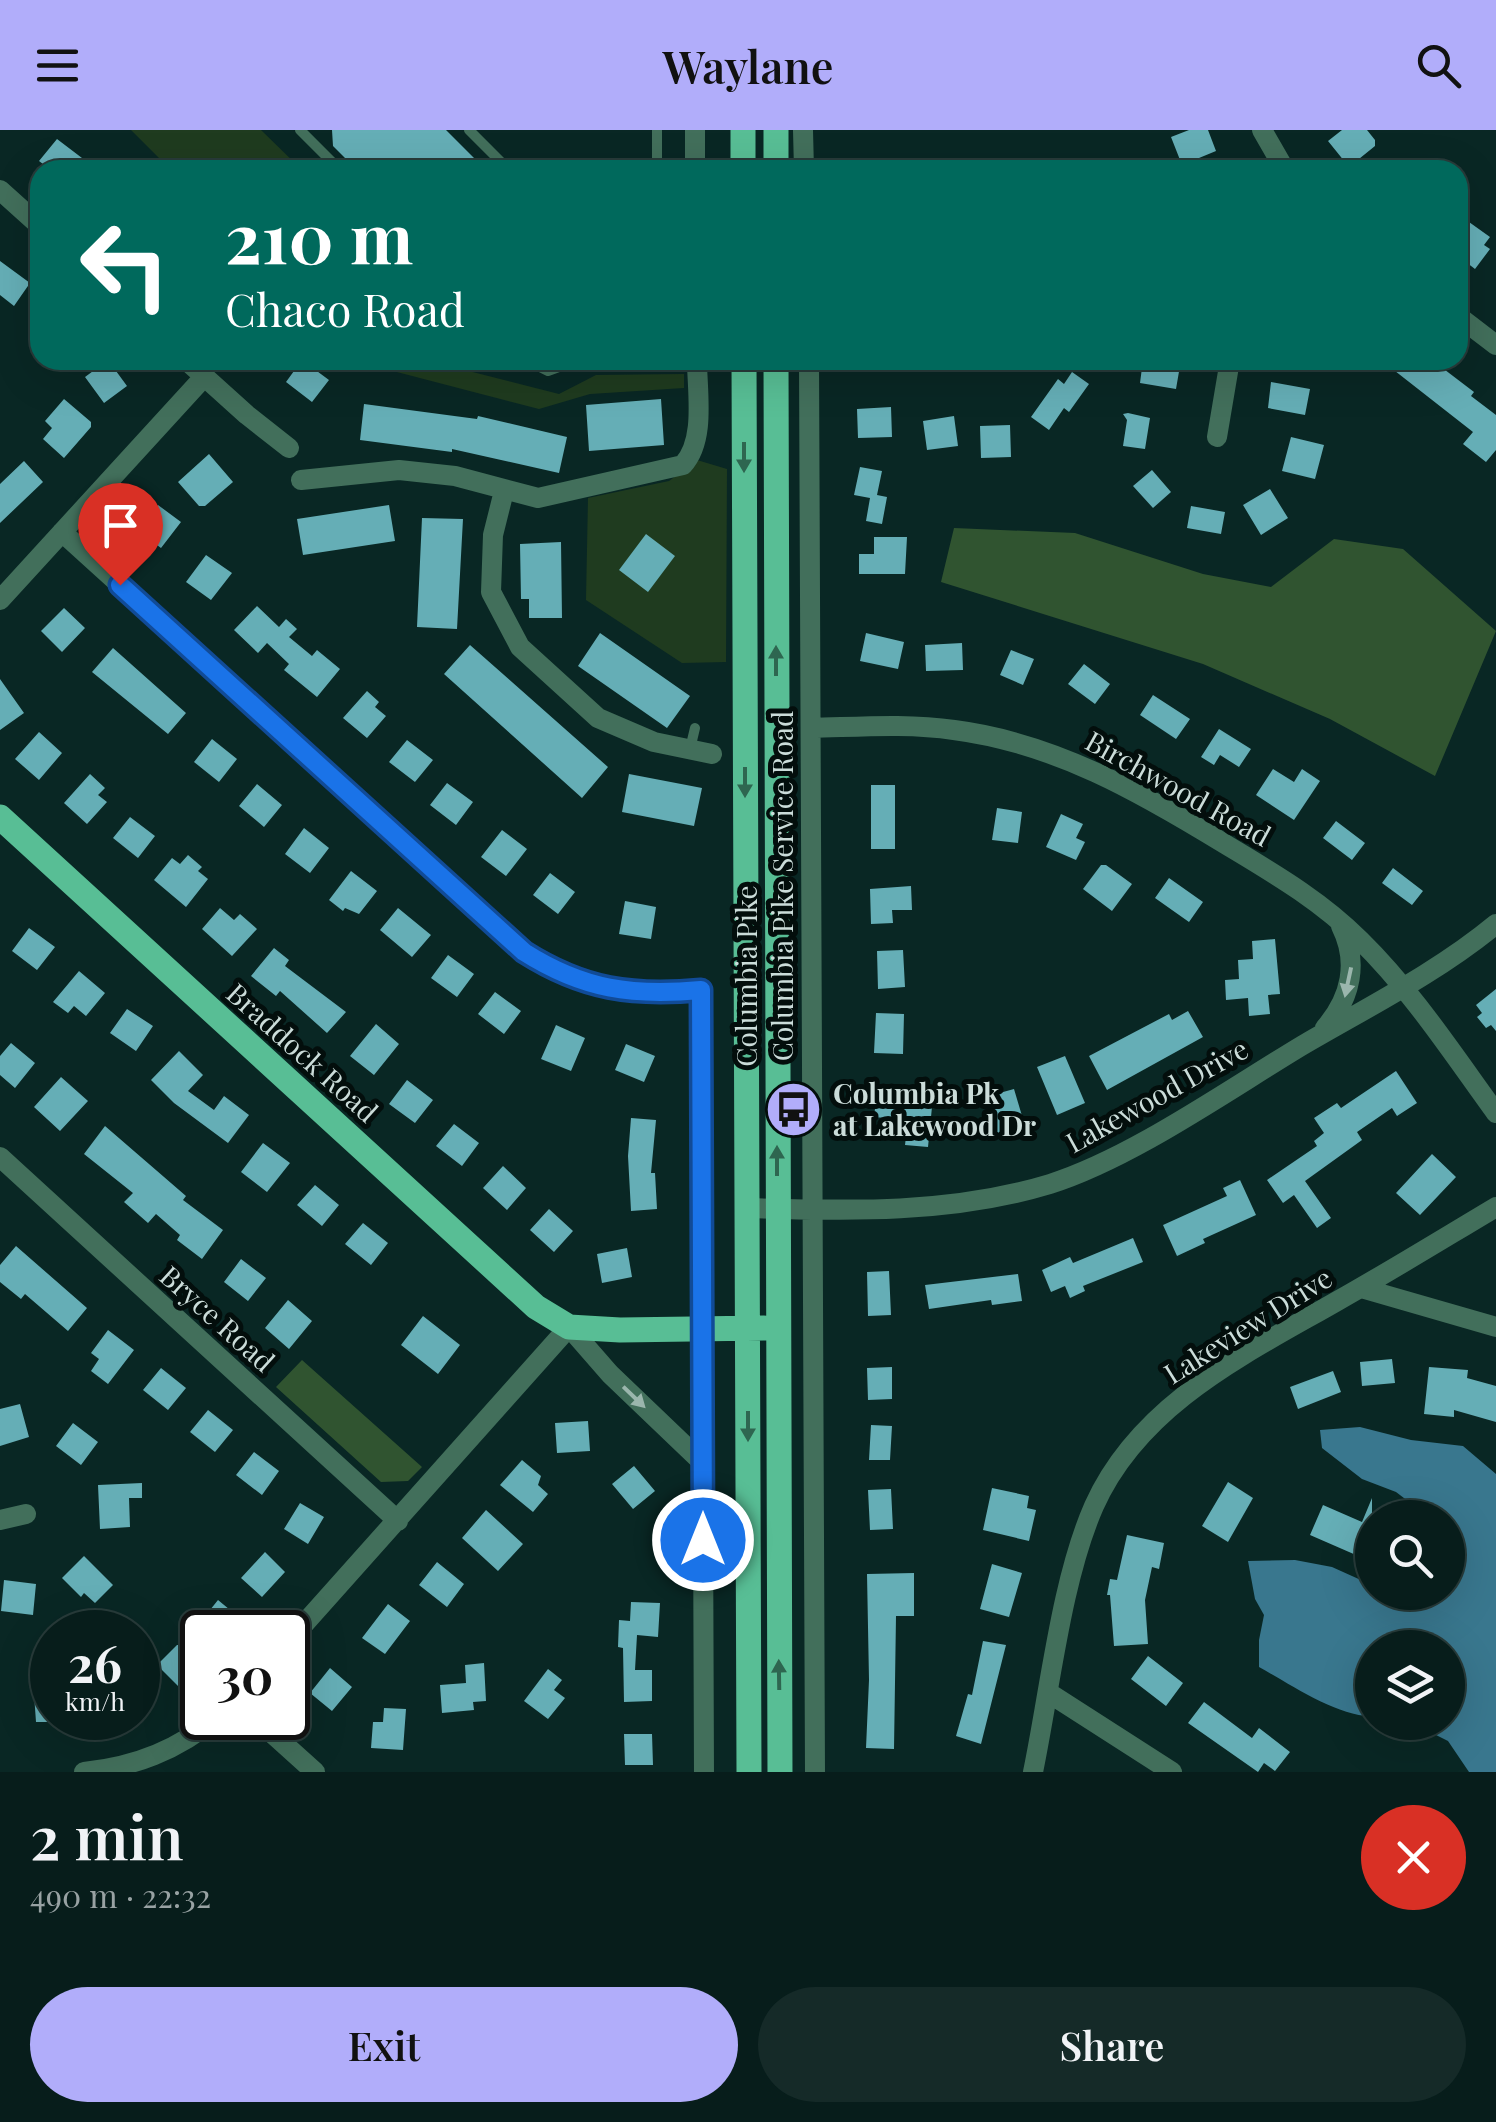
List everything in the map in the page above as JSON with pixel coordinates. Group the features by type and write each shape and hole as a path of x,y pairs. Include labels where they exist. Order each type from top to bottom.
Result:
{"main road":[{"path":"743,130 744,160"},
{"path":"776,130 776,160"},
{"name":"Columbia Pike","path":"744,370 748,1772"},
{"name":"Columbia Pike","path":"776,370 780,1772"},
{"name":"Braddock Road","path":"0,817 536,1307 569,1327"},
{"path":"569,1327 777,1328"}],"street":[{"path":"694,130 695,160"},
{"path":"803,130 804,160"},
{"path":"1262,130 1280,160"},
{"path":"0,190 30,217"},
{"path":"1468,324 1496,345"},
{"path":"197,370 289,448"},
{"path":"301,480 399,470 454,476 538,498 683,465 696,441 697,370"},
{"name":"Columbia Pike Service Road","path":"809,370 815,1772"},
{"path":"1217,437 1228,370"},
{"path":"0,600 204,377"},
{"path":"504,492 493,535 491,592 520,647 598,718 654,742 712,754"},
{"path":"62,532 524,952 579,981 611,990 662,994 701,990 704,1772"},
{"name":"Birchwood Road","path":"810,728 913,726 954,730 1048,752 1120,783 1301,890 1330,912 1402,986 1496,1113"},
{"name":"Birchwood Road","path":"1306,1044 1326,1027 1347,992 1352,969 1350,947 1330,912"},
{"name":"Lakewood Drive","path":"748,1208 948,1206 1052,1183 1146,1139 1402,986 1496,924"},
{"name":"Bryce Road","path":"0,1157 398,1521"},
{"name":"Lakeview Drive","path":"1034,1772 1081,1544 1094,1506 1129,1449 1152,1422 1204,1381 1496,1207"},
{"path":"1361,1288 1496,1327"},
{"path":"310,1618 569,1327"},
{"name":"Braddock Road","path":"569,1327 610,1374 703,1463"},
{"path":"0,1520 26,1514"},
{"path":"1050,1693 1172,1772"},
{"path":"84,1772 128,1768 184,1740"},
{"path":"279,1740 315,1772"}],"lane":[{"path":"300,130 330,160"},
{"path":"469,130 499,160"},
{"path":"657,130 658,160"},
{"path":"690,750 695,728"}],"green space":[{"path":"131,130 261,130 292,160 161,160"},
{"path":"389,370 465,370 559,394 596,375 684,374 684,388 590,394 539,409"},
{"path":"697,460 727,469 726,662 682,663 586,600 588,498 669,481"},
{"path":"954,528 1075,533 1203,574 1271,587 1334,539 1403,549 1496,631 1435,776 1330,719 1203,664 941,582"},
{"path":"302,1360 422,1467 408,1481 381,1482 276,1387"}],"water":[{"path":"1360,1427 1411,1440 1463,1446 1496,1474 1496,1772 1469,1772 1446,1740 1465,1740 1465,1630 1355,1630 1355,1714 1329,1705 1259,1667 1264,1615 1255,1599 1248,1561 1295,1560 1332,1567 1355,1577 1355,1610 1465,1610 1465,1500 1407,1500 1362,1479 1322,1448 1320,1430"}],"building":[{"path":"332,130 446,130 476,160 347,160 333,146"},
{"path":"1189,130 1208,130 1216,151 1194,160 1180,160 1171,137"},
{"path":"1342,130 1367,130 1375,146 1358,160 1343,160 1328,141"},
{"path":"57,139 82,158 80,160 40,160"},
{"path":"1468,223 1490,237 1484,245 1490,249 1475,269 1468,264"},
{"path":"0,261 30,283 14,306 0,295"},
{"path":"94,370 115,370 127,386 104,403 85,377"},
{"path":"295,370 316,370 329,380 312,402 286,382"},
{"path":"1142,370 1179,370 1176,389 1140,383"},
{"path":"1394,370 1445,370 1474,392 1471,396 1496,415 1496,450 1486,462 1463,444 1473,432"},
{"path":"1072,372 1089,384 1069,412 1064,408 1049,430 1031,417 1058,379 1064,384"},
{"path":"1271,382 1310,389 1305,415 1268,408"},
{"path":"64,399 91,422 91,427 64,458 43,439 52,428 45,421"},
{"path":"661,399 664,445 589,451 586,405"},
{"path":"364,404 477,419 478,416 567,437 559,473 452,449 360,440"},
{"path":"891,407 892,437 858,438 857,409"},
{"path":"1123,414 1150,418 1145,449 1123,446 1127,420"},
{"path":"954,416 958,446 927,450 923,421"},
{"path":"1010,425 1011,457 981,458 980,426"},
{"path":"1291,437 1324,445 1315,479 1282,471"},
{"path":"209,454 233,482 205,506 199,506 178,482"},
{"path":"24,461 43,482 0,523 0,484"},
{"path":"860,467 882,471 877,495 887,497 882,524 866,521 870,498 854,495"},
{"path":"1152,470 1171,492 1153,508 1133,486"},
{"path":"1270,489 1288,518 1261,535 1243,505"},
{"path":"158,505 181,522 161,548 138,531"},
{"path":"389,505 395,541 303,555 297,519"},
{"path":"1191,506 1225,512 1221,534 1187,528"},
{"path":"422,518 463,519 457,629 417,627"},
{"path":"646,534 675,556 648,592 619,570"},
{"path":"874,537 907,537 905,574 859,574 859,554 874,554"},
{"path":"561,542 562,618 529,618 529,599 521,599 520,544"},
{"path":"206,555 232,573 211,600 186,582"},
{"path":"257,606 279,627 286,619 297,629 289,637 312,656 317,650 340,669 317,697 284,670 289,664 267,643 258,653 234,630"},
{"path":"64,608 85,628 62,652 41,631"},
{"path":"600,633 690,696 667,728 578,666"},
{"path":"866,633 904,642 898,669 860,661"},
{"path":"962,643 963,670 926,671 925,645"},
{"path":"470,645 608,767 582,798 444,674"},
{"path":"113,648 186,713 168,734 92,672"},
{"path":"1011,650 1034,659 1023,685 1000,675"},
{"path":"1084,664 1110,684 1095,704 1068,684"},
{"path":"0,679 24,713 0,730"},
{"path":"367,691 379,702 375,707 386,716 367,738 343,718"},
{"path":"1153,695 1190,719 1176,739 1140,715"},
{"path":"1219,729 1251,749 1239,767 1220,755 1214,765 1201,757"},
{"path":"39,732 62,753 39,780 15,759"},
{"path":"212,739 237,759 219,782 194,762"},
{"path":"407,740 433,760 415,782 389,762"},
{"path":"1273,769 1294,782 1302,769 1320,781 1294,820 1256,795"},
{"path":"90,774 105,788 98,795 107,802 87,824 64,803"},
{"path":"629,774 702,788 694,826 622,812"},
{"path":"447,783 473,802 456,825 430,805"},
{"path":"257,784 282,805 264,827 239,806"},
{"path":"871,785 895,785 895,849 871,849"},
{"path":"997,808 1022,812 1018,843 992,840"},
{"path":"1061,814 1083,824 1076,838 1085,842 1076,860 1046,847"},
{"path":"130,817 155,836 138,858 113,838"},
{"path":"1336,821 1365,843 1352,860 1323,838"},
{"path":"304,828 329,848 310,873 285,854"},
{"path":"502,830 527,849 506,876 481,857"},
{"path":"188,855 202,867 198,871 208,879 186,907 154,880 172,858 180,864"},
{"path":"1101,865 1132,884 1112,911 1083,889"},
{"path":"1393,868 1423,891 1412,905 1382,883"},
{"path":"351,871 377,891 359,914 345,908 343,911 329,900"},
{"path":"550,873 575,892 558,914 533,895"},
{"path":"1169,878 1203,902 1189,922 1155,898"},
{"path":"911,886 912,910 892,910 893,923 871,924 870,889"},
{"path":"625,901 656,907 651,939 619,934"},
{"path":"220,908 234,920 240,914 257,929 232,956 202,929"},
{"path":"398,908 431,935 412,957 380,930"},
{"path":"29,928 55,947 37,970 12,951"},
{"path":"1275,939 1280,994 1268,995 1270,1014 1249,1016 1248,998 1226,1000 1225,980 1239,979 1238,960 1253,959 1252,941"},
{"path":"274,948 289,960 285,966 346,1012 327,1033 280,991 276,996 251,976"},
{"path":"903,950 905,987 878,989 877,951"},
{"path":"448,955 474,974 457,997 431,978"},
{"path":"79,971 105,993 86,1016 74,1006 68,1013 53,1002"},
{"path":"1496,989 1496,1031 1491,1025 1486,1028 1477,1017 1482,1013 1476,1005"},
{"path":"495,992 521,1011 504,1034 478,1014"},
{"path":"127,1009 153,1026 136,1051 110,1033"},
{"path":"1188,1011 1203,1037 1107,1090 1089,1056 1169,1014 1172,1020"},
{"path":"876,1013 904,1014 903,1054 874,1053"},
{"path":"376,1024 399,1044 374,1075 350,1056"},
{"path":"556,1025 585,1038 571,1071 541,1059"},
{"path":"11,1043 35,1063 15,1088 0,1075 0,1056"},
{"path":"626,1044 655,1056 644,1082 615,1070"},
{"path":"179,1051 203,1075 188,1091 214,1110 224,1096 249,1115 228,1143 174,1103 151,1080"},
{"path":"1065,1056 1085,1103 1057,1115 1037,1067"},
{"path":"1396,1071 1417,1103 1397,1116 1392,1108 1357,1132 1362,1140 1305,1181 1331,1218 1317,1228 1294,1195 1283,1203 1267,1180 1317,1146 1314,1141 1324,1133 1314,1118 1337,1103 1341,1108"},
{"path":"61,1077 88,1101 60,1131 34,1107"},
{"path":"407,1080 433,1100 415,1123 389,1104"},
{"path":"1014,1089 1025,1126 996,1134 985,1097"},
{"path":"877,1092 933,1097 928,1147 905,1145 908,1120 874,1117"},
{"path":"631,1118 656,1120 651,1173 655,1173 657,1209 631,1211"},
{"path":"454,1124 479,1143 462,1166 436,1146"},
{"path":"105,1126 186,1196 183,1200 223,1230 202,1259 177,1240 180,1235 156,1214 148,1223 124,1202 133,1193 84,1154"},
{"path":"263,1143 290,1163 267,1192 241,1172"},
{"path":"1432,1154 1456,1177 1420,1215 1396,1193"},
{"path":"503,1166 526,1188 507,1210 483,1188"},
{"path":"1240,1180 1256,1215 1203,1239 1205,1243 1177,1256 1163,1225 1227,1196 1223,1188"},
{"path":"315,1185 339,1205 322,1226 297,1205"},
{"path":"549,1209 573,1231 554,1252 530,1230"},
{"path":"363,1223 388,1243 371,1265 345,1244"},
{"path":"1133,1238 1143,1262 1083,1286 1085,1291 1070,1298 1065,1286 1051,1292 1042,1270 1070,1257 1073,1263"},
{"path":"16,1246 87,1308 68,1331 25,1294 21,1299 0,1282 0,1265"},
{"path":"627,1248 632,1277 602,1283 597,1254"},
{"path":"241,1259 266,1278 248,1301 224,1282"},
{"path":"889,1271 891,1315 868,1316 867,1272"},
{"path":"1018,1274 1022,1301 992,1305 991,1300 929,1309 925,1285"},
{"path":"288,1300 312,1321 289,1349 265,1328"},
{"path":"423,1316 460,1345 438,1374 401,1345"},
{"path":"108,1330 134,1350 108,1384 91,1371 99,1359 91,1353"},
{"path":"1392,1359 1395,1383 1362,1386 1360,1362"},
{"path":"892,1367 892,1399 868,1400 867,1368"},
{"path":"1429,1367 1468,1370 1467,1378 1496,1386 1496,1422 1454,1410 1454,1417 1424,1414"},
{"path":"161,1368 186,1388 168,1410 143,1390"},
{"path":"1333,1371 1341,1392 1298,1409 1290,1387"},
{"path":"20,1404 29,1437 0,1446 0,1409"},
{"path":"208,1410 233,1430 215,1452 190,1432"},
{"path":"588,1421 590,1451 557,1453 555,1423"},
{"path":"73,1423 98,1442 81,1465 56,1446"},
{"path":"871,1425 892,1426 890,1460 869,1460"},
{"path":"254,1452 279,1471 262,1495 236,1475"},
{"path":"522,1460 541,1476 538,1485 548,1494 533,1512 500,1485"},
{"path":"634,1466 655,1491 633,1509 612,1484"},
{"path":"1228,1482 1253,1498 1228,1542 1202,1526"},
{"path":"142,1483 142,1498 129,1498 130,1527 100,1529 98,1485"},
{"path":"992,1488 1029,1496 1027,1508 1036,1510 1029,1541 983,1530"},
{"path":"891,1489 893,1529 870,1530 868,1490"},
{"path":"300,1503 324,1517 308,1544 284,1529"},
{"path":"1323,1505 1355,1519 1355,1555 1310,1535"},
{"path":"486,1510 523,1544 498,1571 462,1538"},
{"path":"1127,1535 1164,1543 1159,1569 1152,1567 1145,1600 1148,1644 1114,1646 1107,1595 1110,1579 1117,1580"},
{"path":"265,1552 285,1572 262,1597 241,1578"},
{"path":"84,1556 113,1585 95,1603 84,1593 81,1597 62,1578"},
{"path":"437,1562 464,1584 447,1607 419,1585"},
{"path":"992,1564 1022,1573 1009,1617 980,1609"},
{"path":"914,1573 914,1616 896,1616 894,1749 866,1748 867,1574"},
{"path":"4,1580 36,1584 30,1615 1,1611"},
{"path":"218,1600 230,1610 210,1610"},
{"path":"631,1602 660,1603 658,1637 637,1635 635,1670 652,1670 652,1701 624,1702 619,1620 630,1621"},
{"path":"388,1604 410,1621 385,1654 362,1638"},
{"path":"983,1641 1006,1645 981,1744 956,1736 968,1694 972,1695"},
{"path":"180,1645 178,1686 160,1668 160,1662"},
{"path":"1148,1656 1183,1683 1166,1706 1131,1679"},
{"path":"484,1663 486,1701 473,1702 474,1710 442,1713 440,1685 466,1683 465,1665"},
{"path":"330,1668 352,1687 332,1711 310,1693"},
{"path":"548,1669 562,1680 554,1690 565,1698 548,1719 524,1701"},
{"path":"1204,1702 1252,1738 1259,1728 1290,1752 1275,1771 1264,1763 1258,1772 1188,1723"},
{"path":"384,1708 406,1709 403,1750 371,1748 373,1722 383,1722"},
{"path":"624,1734 652,1734 653,1765 625,1765"}],"place":[{"name":"Columbia Pk at Lakewood Dr","path":"794,1110"}],"route":[{"path":"120,585 524,952 579,981 611,990 662,994 701,990 703,1540"}]}
